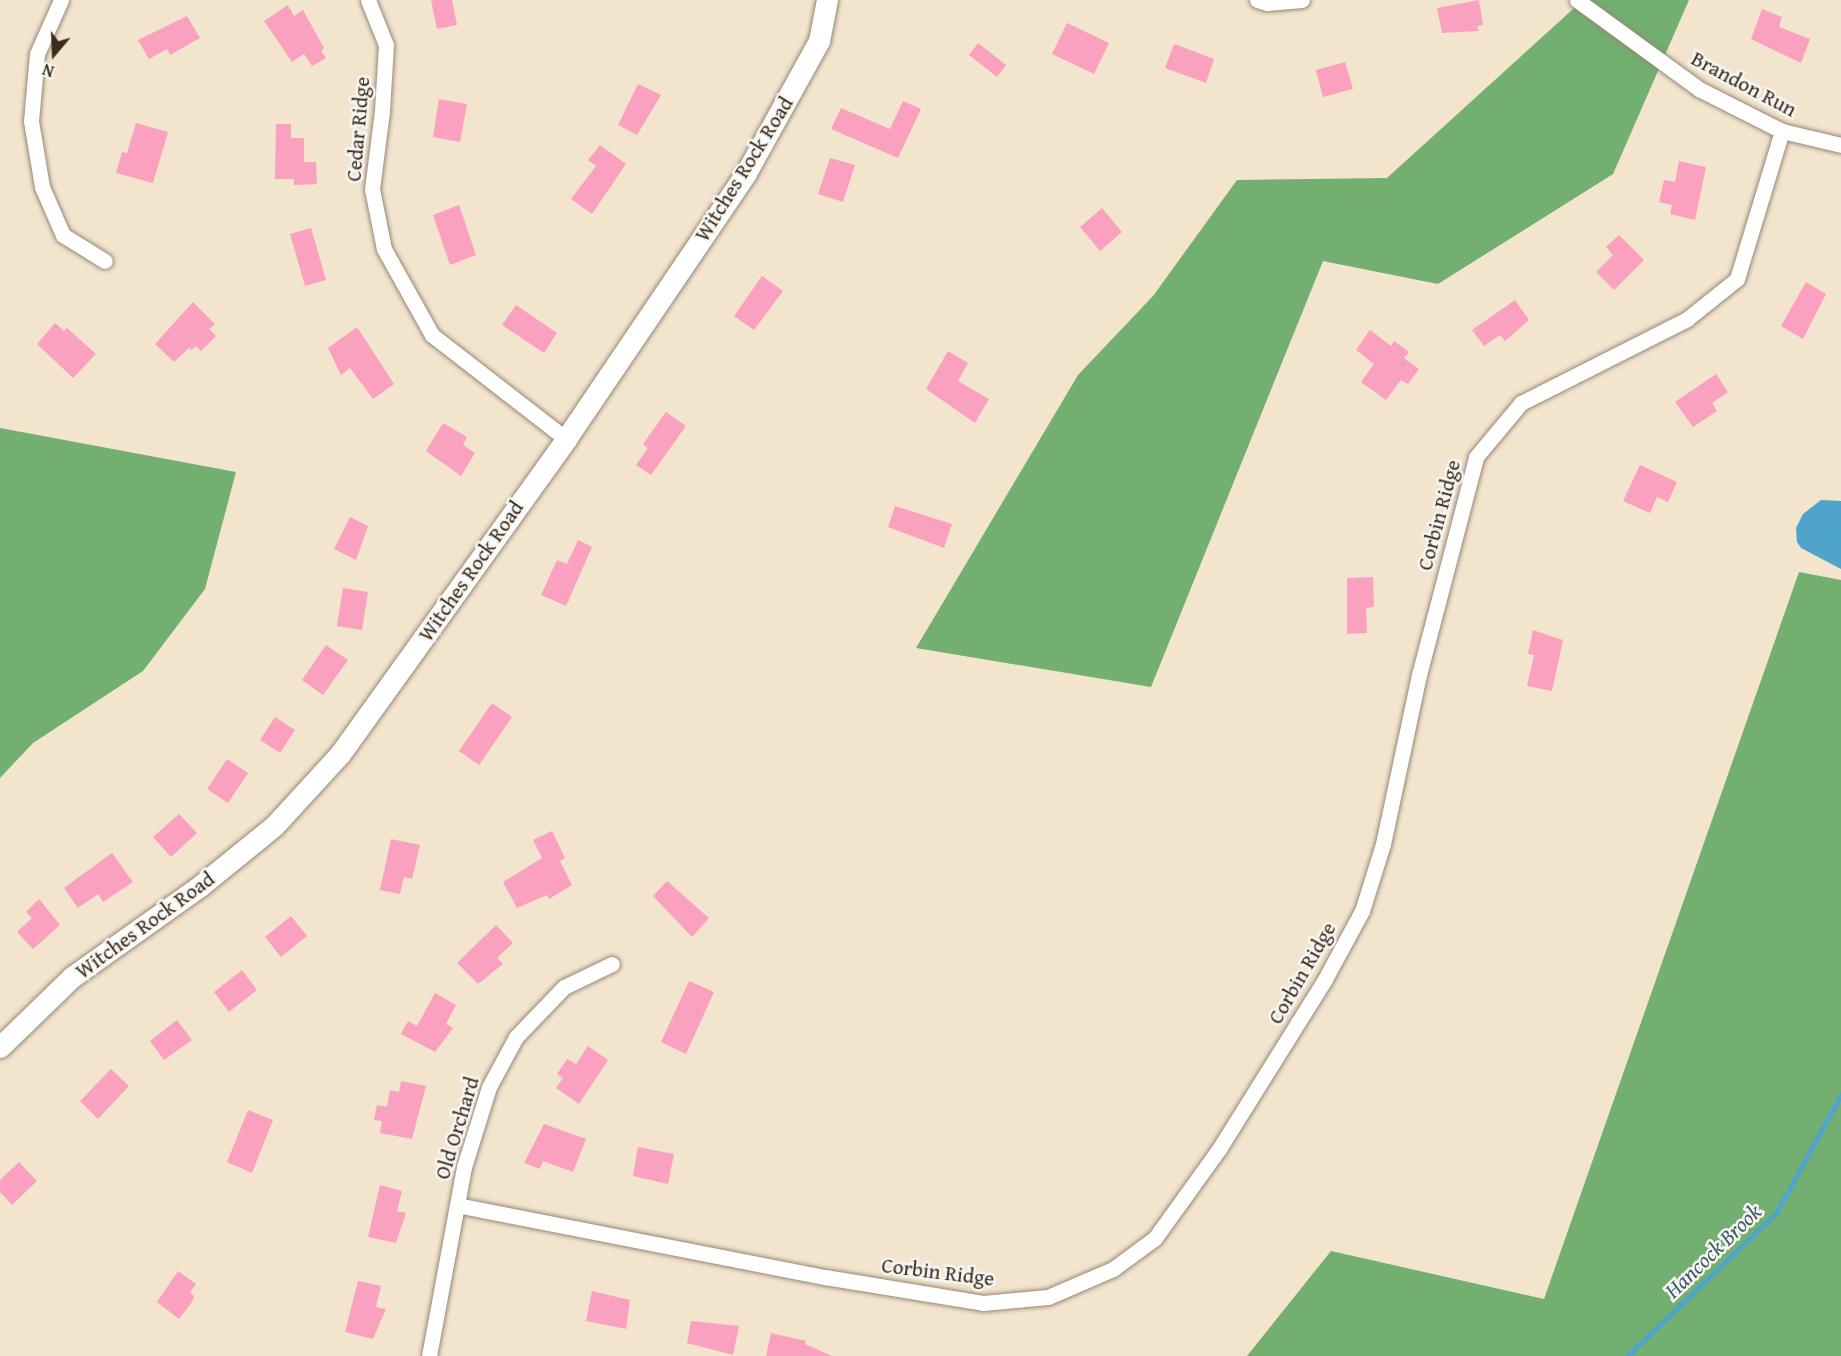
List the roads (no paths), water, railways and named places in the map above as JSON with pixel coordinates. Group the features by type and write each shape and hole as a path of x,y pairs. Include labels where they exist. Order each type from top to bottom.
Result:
{"street":[{"path":"61,0 37,54 31,122 42,188 63,235 105,261"},
{"name":"Cedar Ridge","path":"368,0 386,45 372,189 384,249 432,335 566,439"},
{"name":"Witches Rock Road","path":"0,1047 72,977 200,886 274,826 340,754 566,439 746,173 819,42 827,0"},
{"path":"1257,0 1267,3 1302,0"},
{"name":"Brandon Run","path":"1577,0 1699,89 1782,131 1841,145"},
{"name":"Corbin Ridge","path":"457,1205 814,1275 983,1303 1048,1297 1113,1269 1155,1238 1219,1149 1324,981 1362,911 1383,844 1419,675 1476,457 1521,403 1687,319 1737,279 1782,131"},
{"name":"Old Orchard","path":"429,1356 464,1167 489,1087 516,1037 564,987 612,964"}],"water":[{"path":"1821,500 1841,501 1841,569 1801,548 1797,542 1796,528 1803,514"}],"waterway":[{"name":"Hancock Brook","path":"1627,1356 1776,1213 1841,1095"}]}
